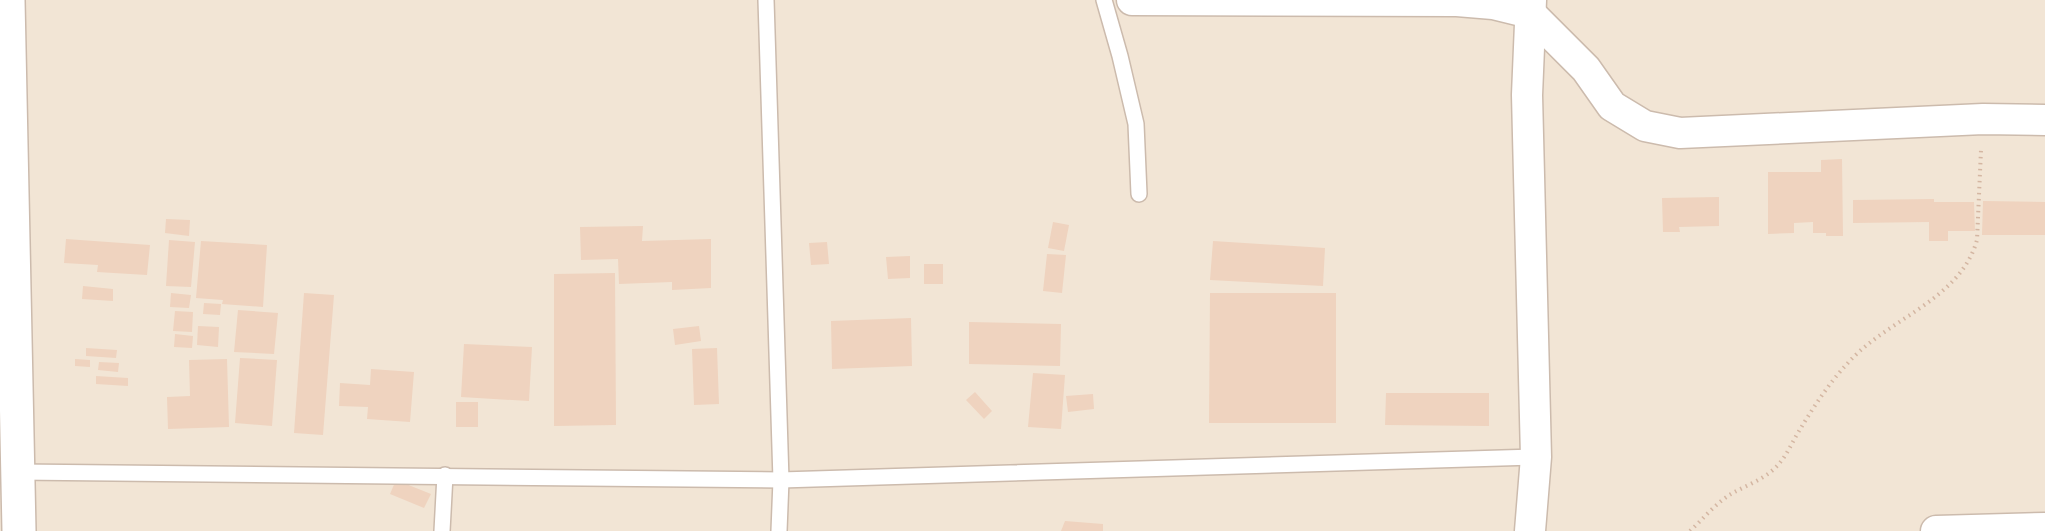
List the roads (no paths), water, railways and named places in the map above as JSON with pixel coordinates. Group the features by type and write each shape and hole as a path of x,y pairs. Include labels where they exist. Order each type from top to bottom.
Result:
{"street":[{"path":"8,0 19,531"},
{"path":"1132,0 1457,1 1531,6 1586,69 1612,106 1645,126 1680,134 1983,119 2045,120"},
{"path":"1530,531 1536,457 1527,95 1531,6"},
{"path":"1936,531 2045,528"}],"lane":[{"path":"766,0 781,480 779,531"},
{"path":"1104,0 1136,124 1139,194"},
{"path":"18,472 781,480 1536,457"},
{"path":"442,531 445,475"}]}
